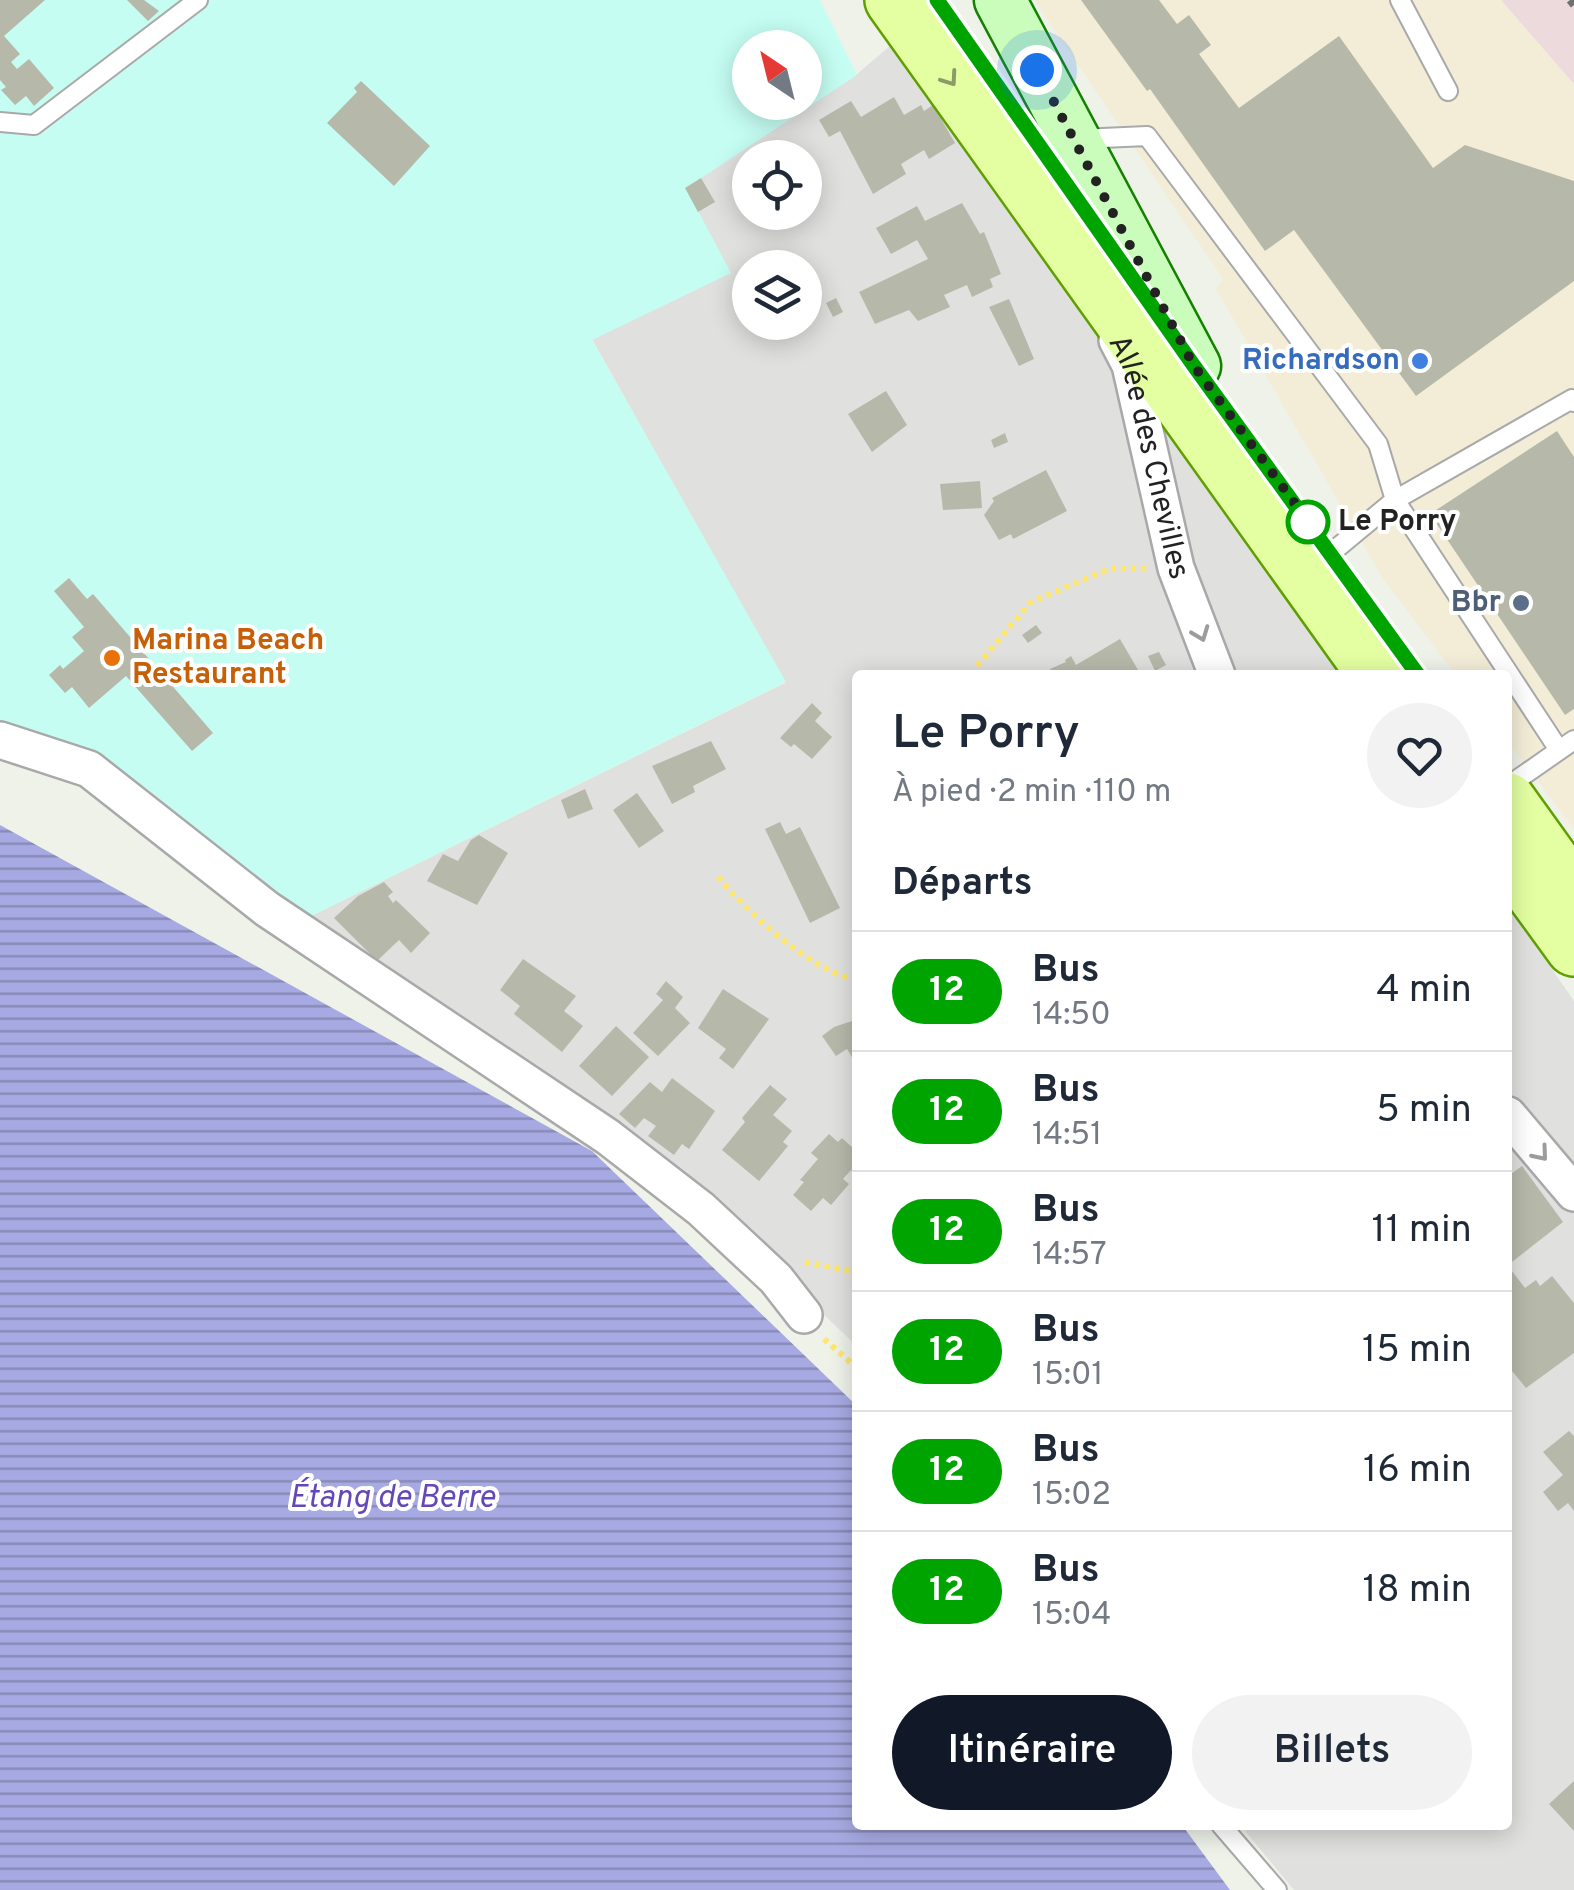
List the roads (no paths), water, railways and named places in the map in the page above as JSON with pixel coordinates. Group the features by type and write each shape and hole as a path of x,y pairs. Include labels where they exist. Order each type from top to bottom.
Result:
{"main road":[{"path":"893,0 1372,670"},
{"path":"937,0 1194,366 1414,670"},
{"path":"1000,0 1194,366"},
{"path":"1512,807 1574,894"},
{"path":"1512,862 1574,948"}],"street":[{"name":"Allée des Chevilles","path":"1068,246 1130,365 1176,568 1215,670"},
{"path":"0,740 89,768 267,909 608,1137 701,1210 776,1279 804,1315"},
{"path":"1512,1119 1574,1192"}],"lane":[{"path":"0,122 34,126 198,0"},
{"path":"1400,0 1448,92"},
{"path":"1074,139 1147,136 1378,444 1395,500 1566,745 1512,783"},
{"path":"1331,554 1395,500 1572,399 1574,402"},
{"path":"1226,1830 1277,1890"}],"water":[{"name":"Étang de Berre","path":"0,825 592,1151 852,1401 852,1830 1186,1830 1230,1890 0,1890"}],"railway":[{"path":"1570,0 1574,5"}],"place":[{"name":"Richardson","path":"1420,361"},
{"name":"Le Porry","path":"1308,522"},
{"name":"Bbr","path":"1521,603"},
{"name":"Marina Beach Restaurant","path":"112,658"}]}
